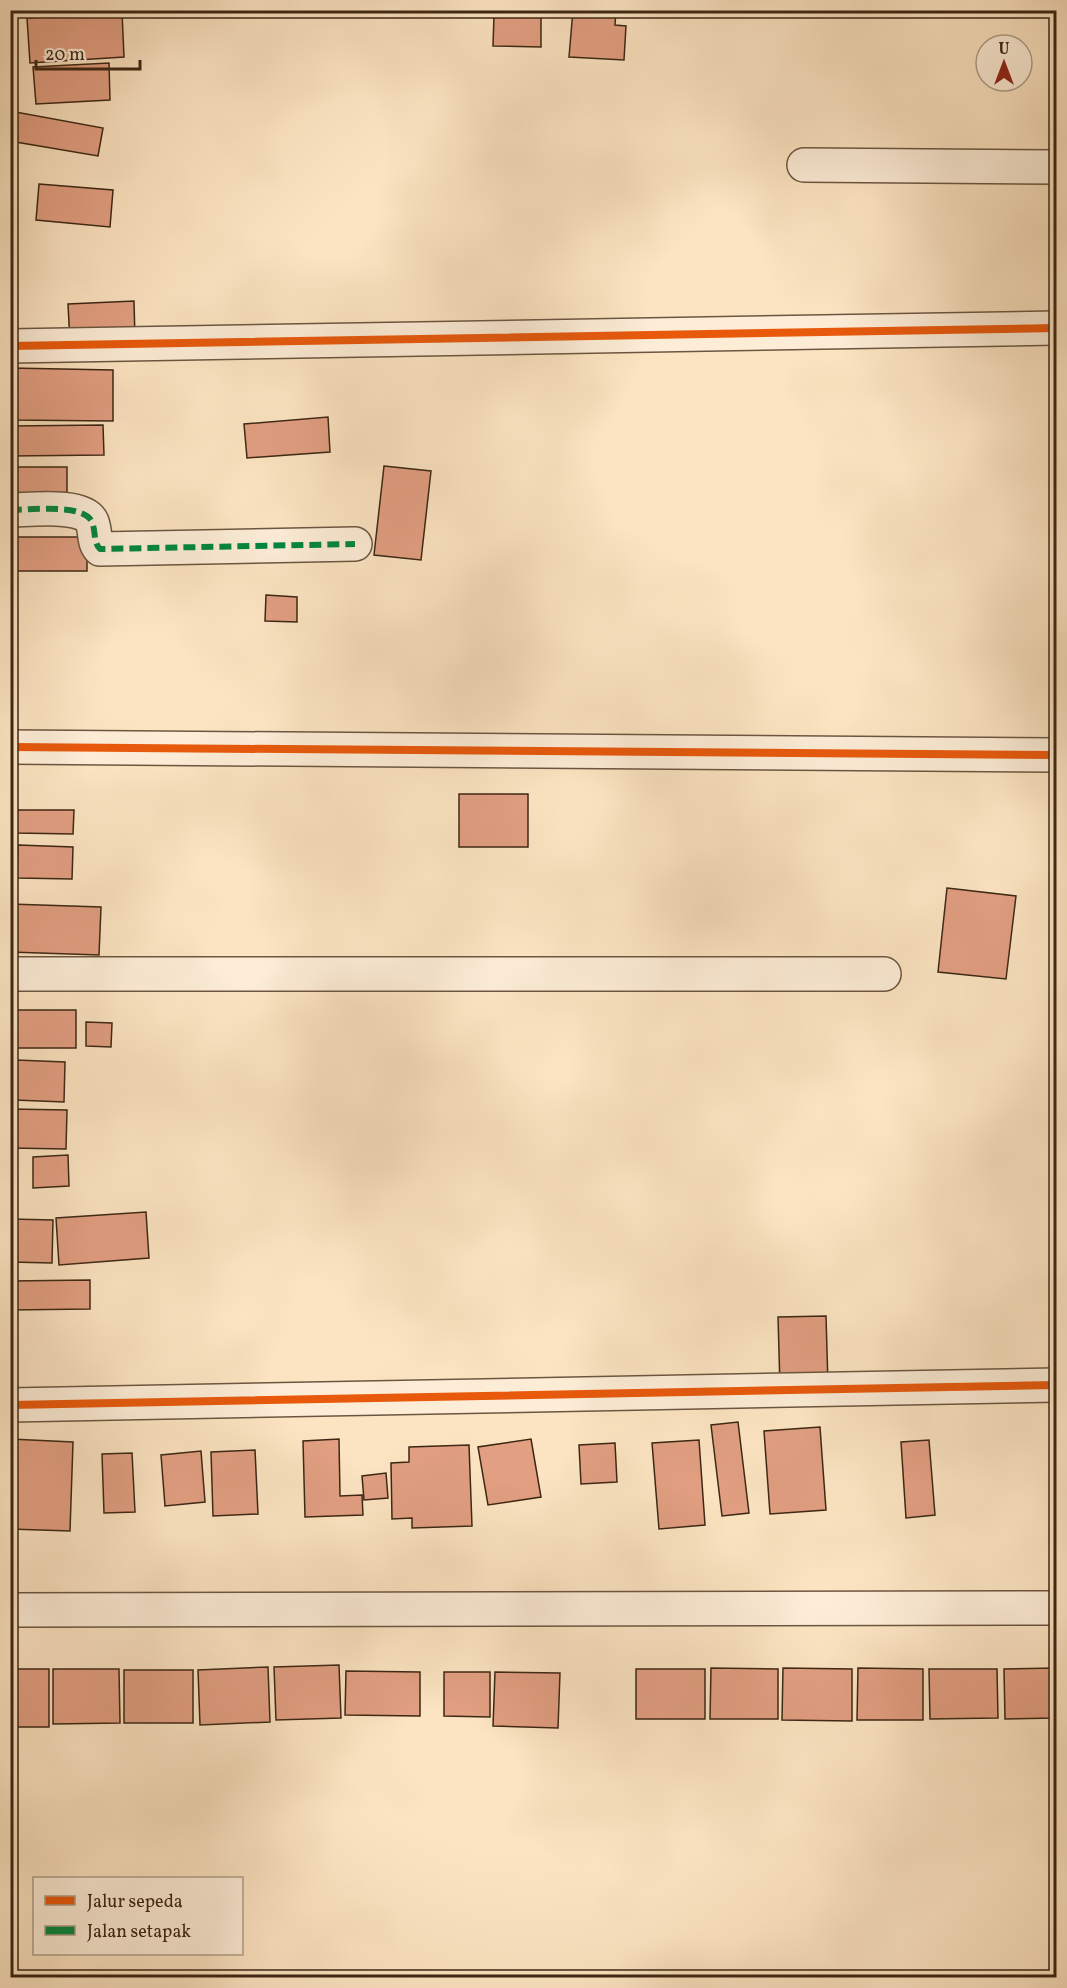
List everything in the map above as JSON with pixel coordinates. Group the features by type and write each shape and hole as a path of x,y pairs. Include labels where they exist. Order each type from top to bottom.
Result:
{"street":[{"path":"804,165 1056,167"},
{"path":"10,346 1056,328"},
{"path":"10,510 73,510 84,513 92,521 96,545 100,549 355,544"},
{"path":"10,747 1056,755"},
{"path":"10,974 884,975"},
{"path":"10,1405 1056,1385"},
{"path":"10,1610 1056,1608"}],"building":[{"path":"509,10 541,10 541,47 493,46 494,15 509,15"},
{"path":"573,10 616,10 615,25 626,26 624,60 569,57"},
{"path":"122,12 124,57 30,63 27,18"},
{"path":"109,63 110,100 36,104 33,67"},
{"path":"10,111 103,128 98,156 10,141"},
{"path":"39,184 113,190 110,227 36,220"},
{"path":"134,301 135,340 70,343 68,304"},
{"path":"10,368 113,370 113,421 10,420"},
{"path":"328,417 330,452 247,458 244,424"},
{"path":"103,425 104,455 10,456 10,426"},
{"path":"384,466 431,471 421,560 374,555"},
{"path":"10,467 67,467 67,499 10,499"},
{"path":"10,537 87,537 87,571 10,571"},
{"path":"266,595 297,597 297,622 265,621"},
{"path":"14,602 17,667 10,668 10,603"},
{"path":"459,794 528,794 528,847 459,847"},
{"path":"16,810 74,810 73,834 16,833"},
{"path":"18,845 73,847 72,879 17,878"},
{"path":"947,888 1016,896 1006,979 938,972"},
{"path":"10,904 101,907 99,955 10,952"},
{"path":"10,1010 76,1010 76,1048 10,1048"},
{"path":"86,1022 112,1023 111,1047 86,1046"},
{"path":"16,1060 65,1062 64,1102 15,1100"},
{"path":"10,1109 67,1110 66,1149 10,1148"},
{"path":"68,1155 69,1186 33,1188 33,1157"},
{"path":"146,1212 149,1258 59,1265 56,1218"},
{"path":"10,1219 53,1220 52,1263 10,1262"},
{"path":"90,1280 90,1309 10,1310 10,1281"},
{"path":"826,1316 828,1385 780,1386 778,1317"},
{"path":"738,1422 749,1513 722,1516 711,1425"},
{"path":"820,1427 826,1510 770,1514 764,1431"},
{"path":"1050,1434 1056,1434 1056,1502 1054,1502"},
{"path":"10,1439 73,1442 70,1531 10,1529"},
{"path":"339,1439 340,1496 362,1495 363,1515 305,1517 303,1441"},
{"path":"531,1439 541,1497 488,1505 478,1447"},
{"path":"699,1440 705,1525 659,1529 652,1443"},
{"path":"929,1440 935,1515 906,1518 901,1442"},
{"path":"615,1443 617,1482 581,1484 579,1445"},
{"path":"469,1445 472,1526 412,1528 412,1518 392,1519 391,1463 409,1462 409,1447"},
{"path":"255,1450 258,1514 213,1516 211,1452"},
{"path":"201,1451 205,1502 165,1506 161,1455"},
{"path":"132,1453 135,1512 104,1513 102,1454"},
{"path":"386,1473 388,1498 364,1500 362,1476"},
{"path":"10,1559 14,1560 10,1598"},
{"path":"339,1665 341,1718 276,1720 274,1667"},
{"path":"268,1667 270,1722 200,1725 198,1670"},
{"path":"711,1668 778,1669 778,1719 710,1719"},
{"path":"783,1668 852,1669 852,1721 782,1720"},
{"path":"858,1668 923,1669 923,1720 857,1720"},
{"path":"1056,1668 1056,1718 1005,1719 1004,1669"},
{"path":"10,1669 49,1669 49,1727 10,1727"},
{"path":"53,1669 119,1669 120,1723 53,1724"},
{"path":"636,1669 705,1669 705,1719 636,1719"},
{"path":"929,1669 997,1669 998,1718 930,1719"},
{"path":"124,1670 193,1670 193,1723 124,1723"},
{"path":"346,1671 420,1672 420,1716 345,1715"},
{"path":"444,1672 490,1672 490,1717 444,1716"},
{"path":"495,1672 560,1673 558,1728 493,1726"}],"marked path":[{"path":"10,510 55,509 78,512 87,516 92,522 96,543 100,549 355,544"}],"cycle path":[{"path":"10,346 1056,328"},
{"path":"10,747 1056,755"},
{"path":"10,1405 1056,1385"}]}
